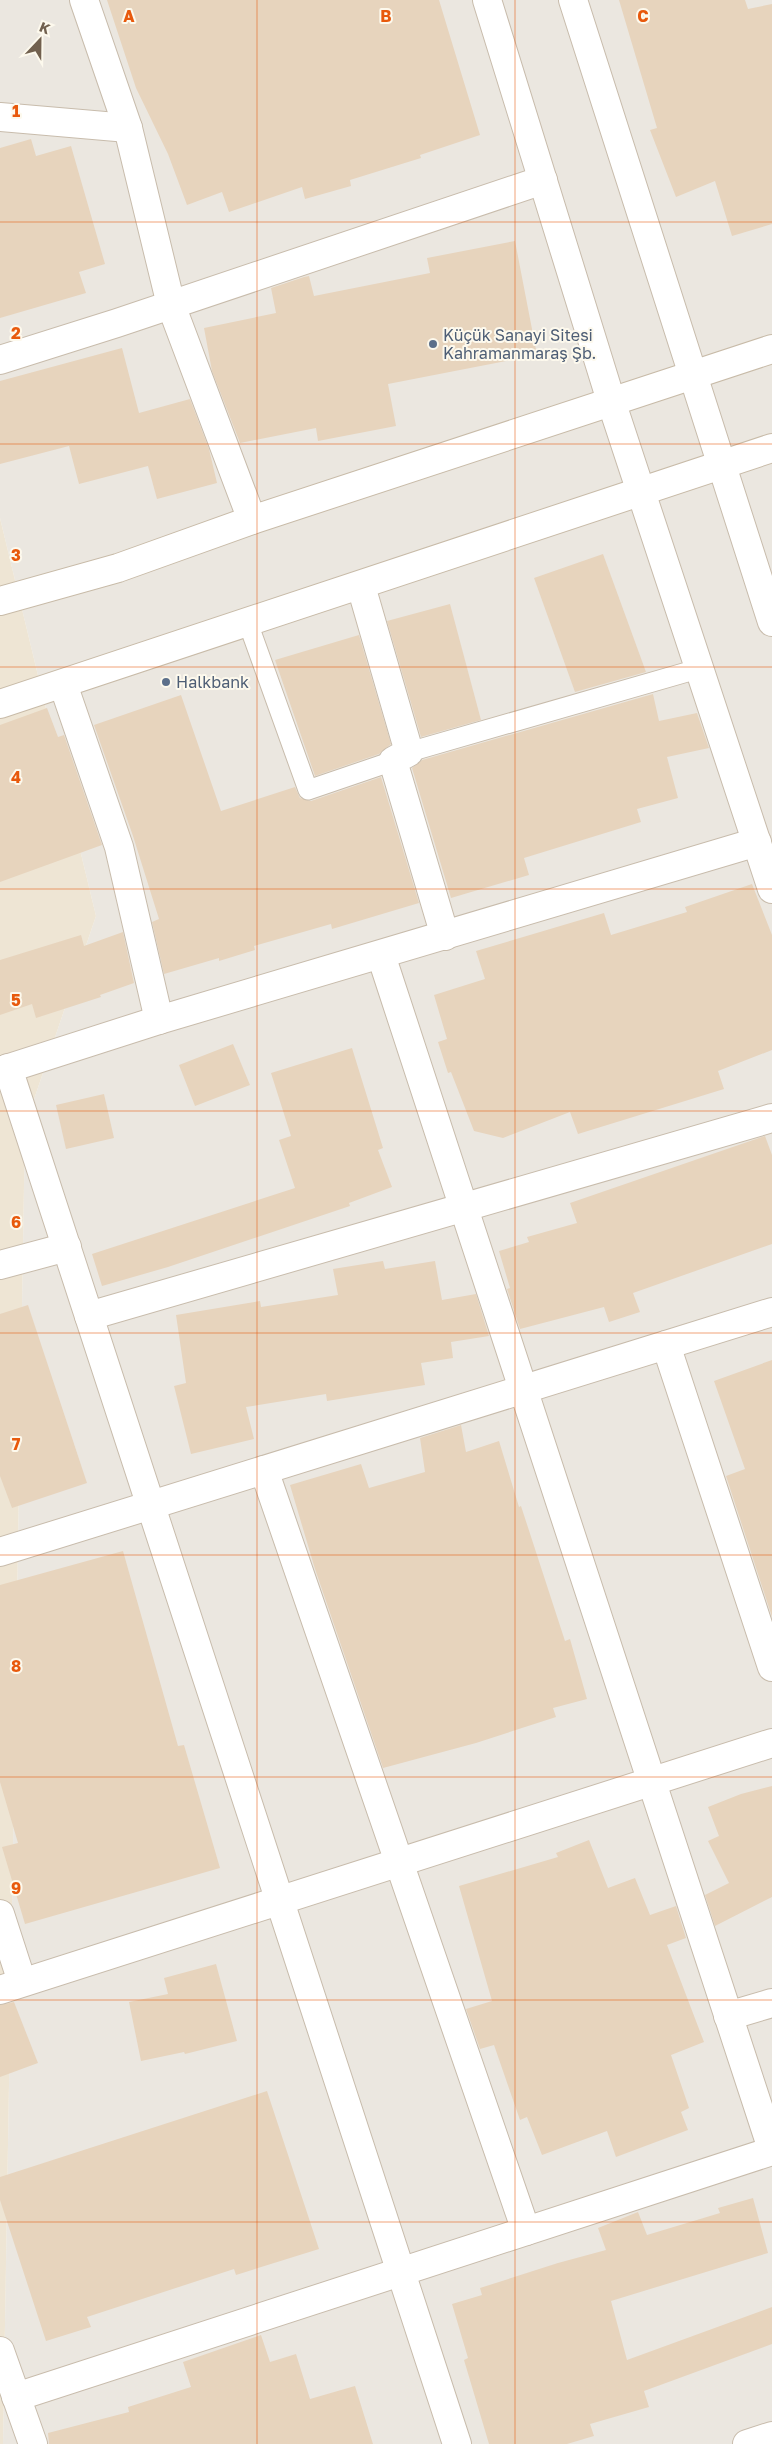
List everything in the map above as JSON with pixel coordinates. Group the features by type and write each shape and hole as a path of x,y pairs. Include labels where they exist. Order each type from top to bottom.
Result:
{"street":[{"path":"84,0 128,128 172,305 252,520"},
{"path":"487,0 612,404 701,668 772,889"},
{"path":"573,0 691,376 722,465 772,622"},
{"path":"0,117 128,128"},
{"path":"0,360 172,305 543,180"},
{"path":"0,601 118,568 252,520 612,404 772,350"},
{"path":"0,704 642,493 772,448"},
{"path":"361,586 445,936"},
{"path":"63,684 119,847 159,1020"},
{"path":"457,2444 67,1247 4,1070 159,1020 757,842"},
{"path":"16,2397 772,2150 381,955"},
{"path":"89,1316 772,1118"},
{"path":"0,1266 67,1247"},
{"path":"0,1552 772,1312"},
{"path":"666,1345 772,1667"},
{"path":"264,1470 526,2231"},
{"path":"0,1914 11,1986 772,1743"},
{"path":"728,2016 772,2003"},
{"path":"0,2351 33,2444"},
{"path":"746,2444 772,2436"}],"lane":[{"path":"248,623 308,790 401,756 701,668"}],"shaded area":[{"path":"0,0 772,0 772,2444 3,2444 25,1126 96,916 0,518"},
{"path":"0,518 96,916 25,1126 3,2444 0,2444"}],"building":[{"path":"107,0 439,0 480,135 420,155 421,158 350,180 351,186 305,199 302,187 229,212 222,192 187,205 168,154 136,88"},
{"path":"619,0 745,0 748,9 772,4 772,224 732,236 715,181 676,197 650,130 657,128"},
{"path":"31,139 36,156 71,146 105,264 79,272 86,293 0,318 0,148"},
{"path":"515,241 537,355 388,384 396,426 318,441 316,428 240,443 212,371 204,328 276,313 271,288 304,277 309,276 314,296 430,273 427,258"},
{"path":"122,348 139,413 190,399 209,449 217,483 157,499 148,466 79,484 69,446 0,464 0,381"},
{"path":"603,554 646,672 575,692 534,578"},
{"path":"450,604 481,720 421,737 387,621"},
{"path":"359,635 391,744 379,754 315,776 275,660"},
{"path":"653,694 659,721 697,713 709,748 667,757 678,798 637,809 641,822 524,858 529,875 451,898 412,768 422,760"},
{"path":"181,695 221,811 295,787 300,798 311,801 381,777 419,903 332,929 331,924 254,946 255,950 219,961 219,958 164,974 152,922 159,919 133,836 94,725"},
{"path":"47,708 58,737 64,735 102,845 0,882 0,725"},
{"path":"752,884 772,935 772,1050 718,1071 724,1089 578,1134 570,1112 503,1138 474,1131 451,1072 448,1073 438,1042 447,1039 434,995 485,979 476,951 604,913 611,935 687,912 685,907"},
{"path":"123,932 134,983 100,995 101,997 36,1018 32,1004 0,1015 0,960 81,935 84,946"},
{"path":"233,1044 250,1085 195,1106 179,1065"},
{"path":"352,1048 383,1148 378,1150 392,1187 349,1203 350,1206 168,1267 102,1286 92,1254 295,1188 279,1140 291,1136 271,1073"},
{"path":"104,1094 114,1138 66,1149 56,1105"},
{"path":"765,1136 772,1155 772,1244 633,1293 640,1312 609,1322 604,1307 520,1329 507,1289 510,1288 499,1251 529,1242 527,1237 577,1223 570,1203"},
{"path":"383,1261 385,1269 435,1261 442,1300 476,1294 489,1336 451,1342 453,1358 421,1363 425,1385 327,1401 326,1394 246,1407 254,1439 191,1454 174,1386 186,1383 176,1315 260,1301 261,1307 338,1295 333,1269"},
{"path":"28,1305 87,1483 12,1508 0,1476 0,1314"},
{"path":"772,1360 772,1617 726,1476 745,1469 714,1381"},
{"path":"461,1425 466,1452 499,1441 519,1507 521,1506 565,1641 570,1639 587,1699 553,1708 556,1717 476,1743 383,1768 315,1569 290,1485 361,1464 369,1488 425,1472 420,1438"},
{"path":"123,1551 178,1746 184,1745 220,1868 25,1924 2,1847 18,1843 0,1782 0,1585"},
{"path":"772,1786 772,1897 715,1926 705,1895 729,1883 708,1841 719,1836 708,1807 741,1794"},
{"path":"589,1840 608,1888 635,1878 650,1915 676,1906 686,1938 667,1945 704,2042 671,2055 689,2108 681,2112 688,2130 616,2157 607,2131 542,2155 527,2117 520,2120 494,2045 480,2049 466,2009 492,2001 459,1886 558,1857 556,1853"},
{"path":"216,1964 237,2041 185,2054 184,2052 141,2061 129,2002 168,1994 164,1978"},
{"path":"14,2002 38,2063 0,2077 0,2005"},
{"path":"267,2091 319,2249 236,2275 234,2269 87,2317 91,2327 46,2341 0,2200 0,2177"},
{"path":"753,2198 768,2253 611,2301 627,2360 772,2307 772,2344 644,2391 649,2407 590,2424 594,2436 567,2444 489,2444 464,2360 468,2358 452,2304 482,2295 480,2288 606,2250 598,2228 638,2212 647,2235 720,2213 718,2208"},
{"path":"261,2335 270,2362 296,2354 310,2399 355,2386 373,2444 49,2444 48,2433 129,2412 128,2407 191,2387 183,2362"}],"place":[{"name":"Küçük Sanayi Sitesi Kahramanmaraş Şb.","path":"433,344"},
{"name":"Halkbank","path":"166,682"}]}
